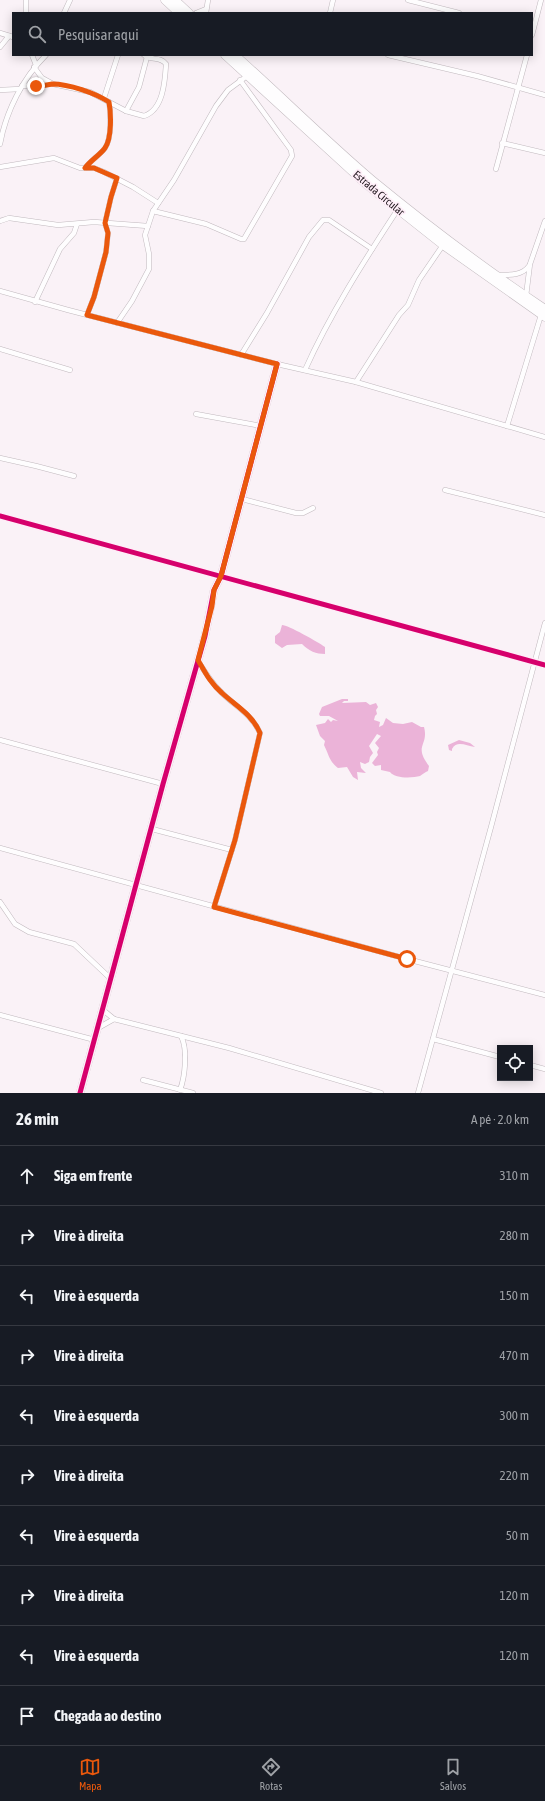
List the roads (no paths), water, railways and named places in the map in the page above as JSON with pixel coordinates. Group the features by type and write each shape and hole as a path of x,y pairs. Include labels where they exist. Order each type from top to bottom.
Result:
{"main road":[{"path":"164,0 178,12"},
{"path":"175,0 188,12"},
{"name":"Estrada Circular","path":"226,56 244,78 361,179 443,245 544,314"},
{"name":"Estrada Circular","path":"236,56 371,179 439,234 526,296 544,314"}],"street":[{"path":"26,0 26,12"},
{"path":"64,12 70,0"},
{"path":"206,11 208,0"},
{"path":"330,12 333,0"},
{"path":"408,0 455,12"},
{"path":"533,30 541,0"},
{"path":"0,33 11,37 0,47"},
{"path":"32,56 35,66 42,78 53,84 90,92 104,98 126,111 144,116 158,105 166,64 159,58 146,56 138,87 126,111"},
{"path":"0,144 11,110 21,88 35,66 45,56"},
{"path":"104,98 118,56"},
{"path":"392,56 477,76 545,95"},
{"path":"496,169 527,56"},
{"path":"117,323 132,302 148,269 149,254 145,239 153,211 174,180 216,106 228,90 244,78 291,150 292,156 244,239 206,224 153,211"},
{"path":"0,90 53,84"},
{"path":"85,168 106,147 111,116 109,102"},
{"path":"502,143 545,153"},
{"path":"0,167 54,158 74,166 94,168 117,178 158,203"},
{"path":"87,315 94,297 106,252 108,233 105,223 117,178"},
{"path":"305,370 318,340 372,249 398,209"},
{"path":"0,221 14,218 58,225 94,222 148,226"},
{"path":"241,355 267,313 309,237 323,220 329,220 372,249"},
{"path":"526,296 530,264 545,221"},
{"path":"35,302 60,249 74,233 77,224"},
{"path":"356,382 399,315 408,305 419,280 443,245"},
{"path":"495,275 524,271 530,264"},
{"path":"0,291 35,302 241,355 356,382 545,437"},
{"path":"507,426 544,314"},
{"path":"0,349 70,370"},
{"path":"80,1093 198,660 212,606 214,590 221,576 277,364"},
{"path":"196,414 261,426"},
{"path":"0,458 74,476"},
{"path":"445,490 545,515"},
{"path":"242,499 296,513 304,513 314,508"},
{"path":"0,516 543,664"},
{"path":"418,1093 545,623"},
{"path":"537,654 543,664"},
{"path":"198,660 209,680 252,719 260,733 232,850 214,907"},
{"path":"0,740 163,784"},
{"path":"152,829 232,850"},
{"path":"0,848 451,971 545,995"},
{"path":"0,902 15,924 29,932 74,944 111,979"},
{"path":"103,1010 114,1020 229,1048 382,1093"},
{"path":"0,1015 95,1040"},
{"path":"98,1028 114,1020"},
{"path":"180,1090 184,1076 184,1043 181,1036"},
{"path":"433,1039 497,1055"},
{"path":"533,1066 545,1069"},
{"path":"143,1080 193,1093"}]}
